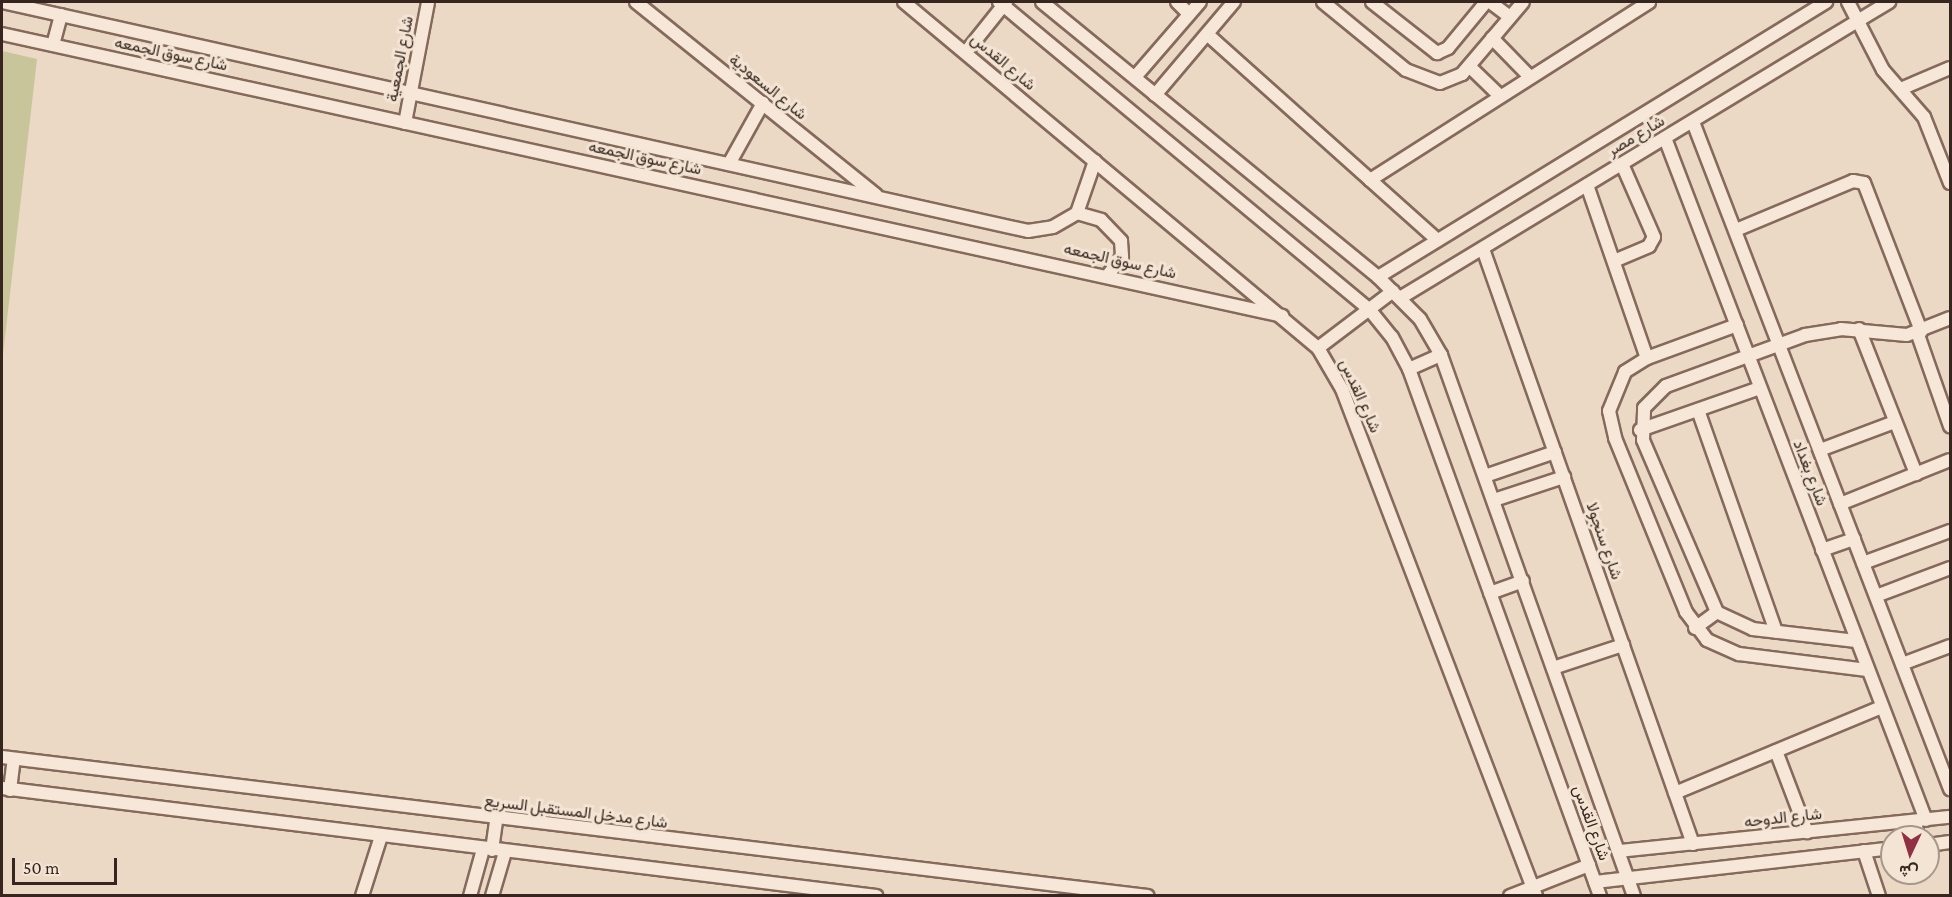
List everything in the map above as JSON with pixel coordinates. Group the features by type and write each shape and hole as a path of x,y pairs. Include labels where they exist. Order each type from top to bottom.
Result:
{"street":[{"name":"شارع سوق الجمعه","path":"2,2 1028,231 1060,225 1077,213"},
{"name":"شارع الجمعية","path":"405,123 428,2"},
{"name":"شارع السعودية","path":"636,2 879,197"},
{"name":"شارع القدس","path":"904,2 1318,348 1342,389 1534,891"},
{"path":"1042,2 1378,277 1396,295 1441,355 1634,896"},
{"path":"1177,2 1189,14"},
{"path":"1135,77 1200,2"},
{"path":"1155,95 1234,2"},
{"path":"1323,2 1428,82 1452,80 1468,66 1523,2"},
{"path":"1372,2 1437,53 1448,48 1488,2 1510,17"},
{"path":"1370,180 1650,2"},
{"name":"شارع مصر","path":"1378,277 1826,2"},
{"path":"1848,2 1883,70 1903,88 1924,117 1950,183"},
{"name":"شارع مصر","path":"1318,348 1369,309 1483,249 1889,2"},
{"path":"966,52 1003,3"},
{"name":"شارع القدس","path":"1003,3 1369,309 1410,369 1599,896"},
{"path":"54,45 61,15"},
{"name":"شارع سوق الجمعه","path":"2,34 1108,275 1282,316"},
{"path":"1207,34 1437,240"},
{"path":"1492,38 1530,77"},
{"path":"1468,66 1500,96"},
{"path":"1903,88 1950,69"},
{"path":"729,164 763,103"},
{"name":"شارع بغداد","path":"1693,122 1950,789"},
{"name":"شارع بغداد","path":"1665,138 1882,707 1920,820 1919,825"},
{"path":"1095,161 1077,213 1101,220 1121,240 1122,257 1108,275"},
{"path":"1614,261 1649,246 1654,237 1622,164"},
{"path":"1736,230 1853,181 1864,183 1919,331 1950,426"},
{"path":"1587,185 1647,358"},
{"name":"شارع سنجولا","path":"1483,249 1693,844"},
{"path":"1856,641 1742,626 1716,612 1640,430 1644,408 1659,390 1747,353 1779,343 1823,331 1859,329 1896,336 1919,331 1950,318"},
{"path":"1737,326 1647,358 1617,384 1610,425 1695,628 1722,649 1739,654 1867,670"},
{"path":"1859,329 1916,474"},
{"path":"1410,369 1441,355"},
{"path":"1640,430 1760,388"},
{"path":"1698,410 1776,632"},
{"path":"1820,450 1895,422"},
{"path":"1485,476 1555,452"},
{"path":"1840,504 1950,460"},
{"path":"1494,500 1564,477"},
{"path":"1863,563 1950,531"},
{"path":"1822,550 1854,539"},
{"path":"1876,596 1950,568"},
{"path":"1490,593 1522,581"},
{"path":"1695,628 1716,612"},
{"path":"1554,668 1623,645"},
{"path":"1902,664 1950,646"},
{"path":"1675,793 1882,707"},
{"path":"1776,751 1807,832"},
{"path":"8,758 6,789 493,851 876,896"},
{"name":"شارع مدخل المستقبل السريع","path":"8,758 496,819 1148,896"},
{"name":"شارع الدوحه","path":"1619,851 1950,817"},
{"path":"492,896 496,819"},
{"path":"362,896 381,836"},
{"path":"1595,882 1627,875 1880,849"},
{"path":"470,896 493,851"},
{"path":"1864,851 1880,896"},
{"path":"1510,896 1534,891 1589,865"}],"shaded area":[{"path":"2,51 37,59 2,363"}]}
